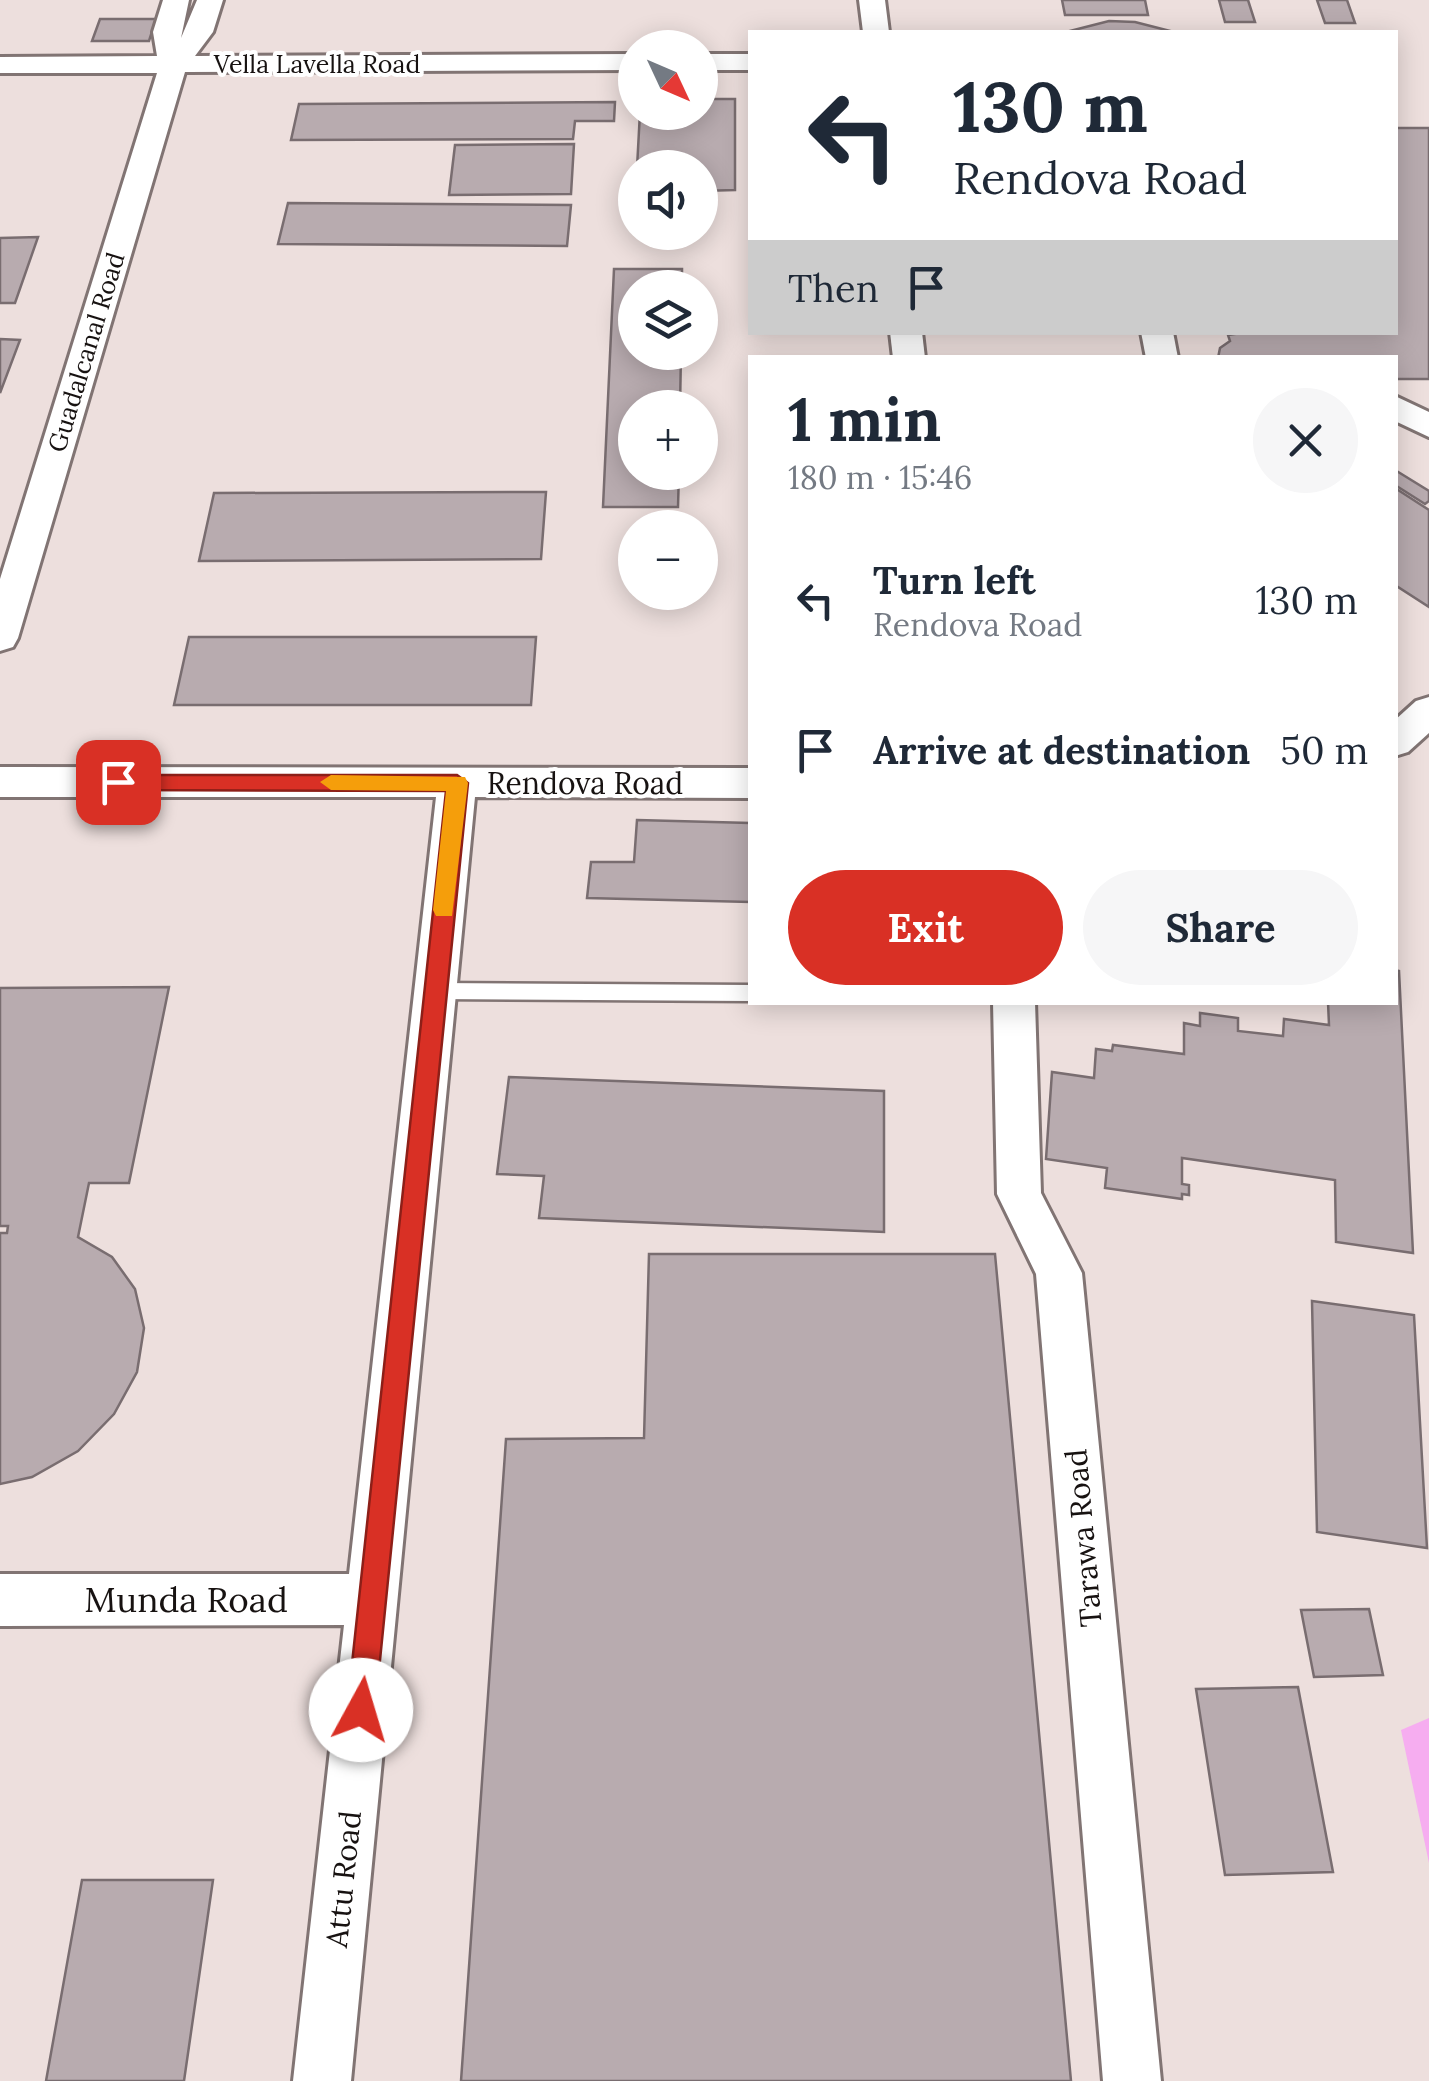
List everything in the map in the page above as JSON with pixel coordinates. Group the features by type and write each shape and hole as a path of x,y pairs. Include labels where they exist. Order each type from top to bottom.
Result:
{"street":[{"path":"172,65 166,32 176,0"},
{"path":"172,65 200,32 210,0"},
{"path":"872,0 876,30"},
{"name":"Vella Lavella Road","path":"0,65 618,62"},
{"path":"718,62 748,62"},
{"name":"Guadalcanal Road","path":"0,638 172,65"},
{"path":"1398,410 1429,426"},
{"path":"1398,739 1429,710"},
{"name":"Rendova Road","path":"0,782 748,783"},
{"name":"Attu Road","path":"322,2081 457,783"},
{"name":"Tarawa Road","path":"1014,1005 1019,1194 1059,1273 1132,2081"},
{"name":"Munda Road","path":"0,1600 372,1599"}],"lane":[{"path":"436,991 748,993"}],"shaded area":[{"path":"1429,1718 1429,1863 1401,1730"}],"building":[{"path":"1062,0 1145,0 1148,15 1065,15"},
{"path":"1219,0 1248,0 1255,22 1225,22"},
{"path":"1317,0 1347,0 1355,23 1325,23"},
{"path":"100,19 156,19 149,41 92,41"},
{"path":"1109,21 1135,22 1166,30 1074,30"},
{"path":"718,99 735,99 735,190 718,190 718,150 638,150 639,130 718,130"},
{"path":"615,102 614,121 575,121 573,139 291,140 299,104"},
{"path":"1398,128 1429,128 1429,379 1398,379 1398,355 1219,355 1220,348 1230,341 1228,335 1398,335"},
{"path":"574,144 571,194 449,195 455,145"},
{"path":"288,203 571,205 567,246 278,244"},
{"path":"38,237 15,303 0,303 0,238"},
{"path":"614,269 682,269 618,270 618,370 681,370 680,390 618,390 618,490 678,490 678,507 603,507"},
{"path":"0,339 20,340 0,393"},
{"path":"1398,472 1429,491 1425,504 1398,487"},
{"path":"1398,490 1429,510 1429,607 1398,587"},
{"path":"546,492 541,559 199,561 214,493"},
{"path":"189,637 536,637 531,705 174,705"},
{"path":"637,820 748,823 748,902 587,898 591,862 634,862"},
{"path":"1399,971 1413,1253 1336,1242 1335,1180 1182,1158 1182,1184 1189,1185 1189,1195 1182,1194 1182,1199 1105,1188 1107,1168 1046,1159 1052,1072 1094,1078 1096,1049 1112,1051 1113,1045 1184,1054 1184,1023 1200,1026 1200,1013 1238,1018 1238,1031 1283,1036 1284,1019 1329,1025 1328,1005 1398,1005"},
{"path":"169,987 129,1183 89,1183 78,1237 112,1257 135,1289 144,1328 137,1372 114,1414 78,1451 32,1477 0,1484 0,1233 7,1233 8,1226 0,1226 0,988"},
{"path":"509,1077 884,1091 884,1232 539,1218 544,1176 497,1174"},
{"path":"649,1254 995,1254 1071,2081 461,2081 506,1439 644,1438"},
{"path":"1312,1301 1414,1315 1427,1548 1317,1532"},
{"path":"1369,1609 1383,1675 1314,1677 1301,1610"},
{"path":"1298,1687 1333,1872 1225,1875 1196,1689"},
{"path":"82,1880 213,1880 184,2081 46,2081"}],"slow traffic":[{"path":"331,782 457,783 444,910"}],"route":[{"path":"118,782 457,783 361,1710"}]}
